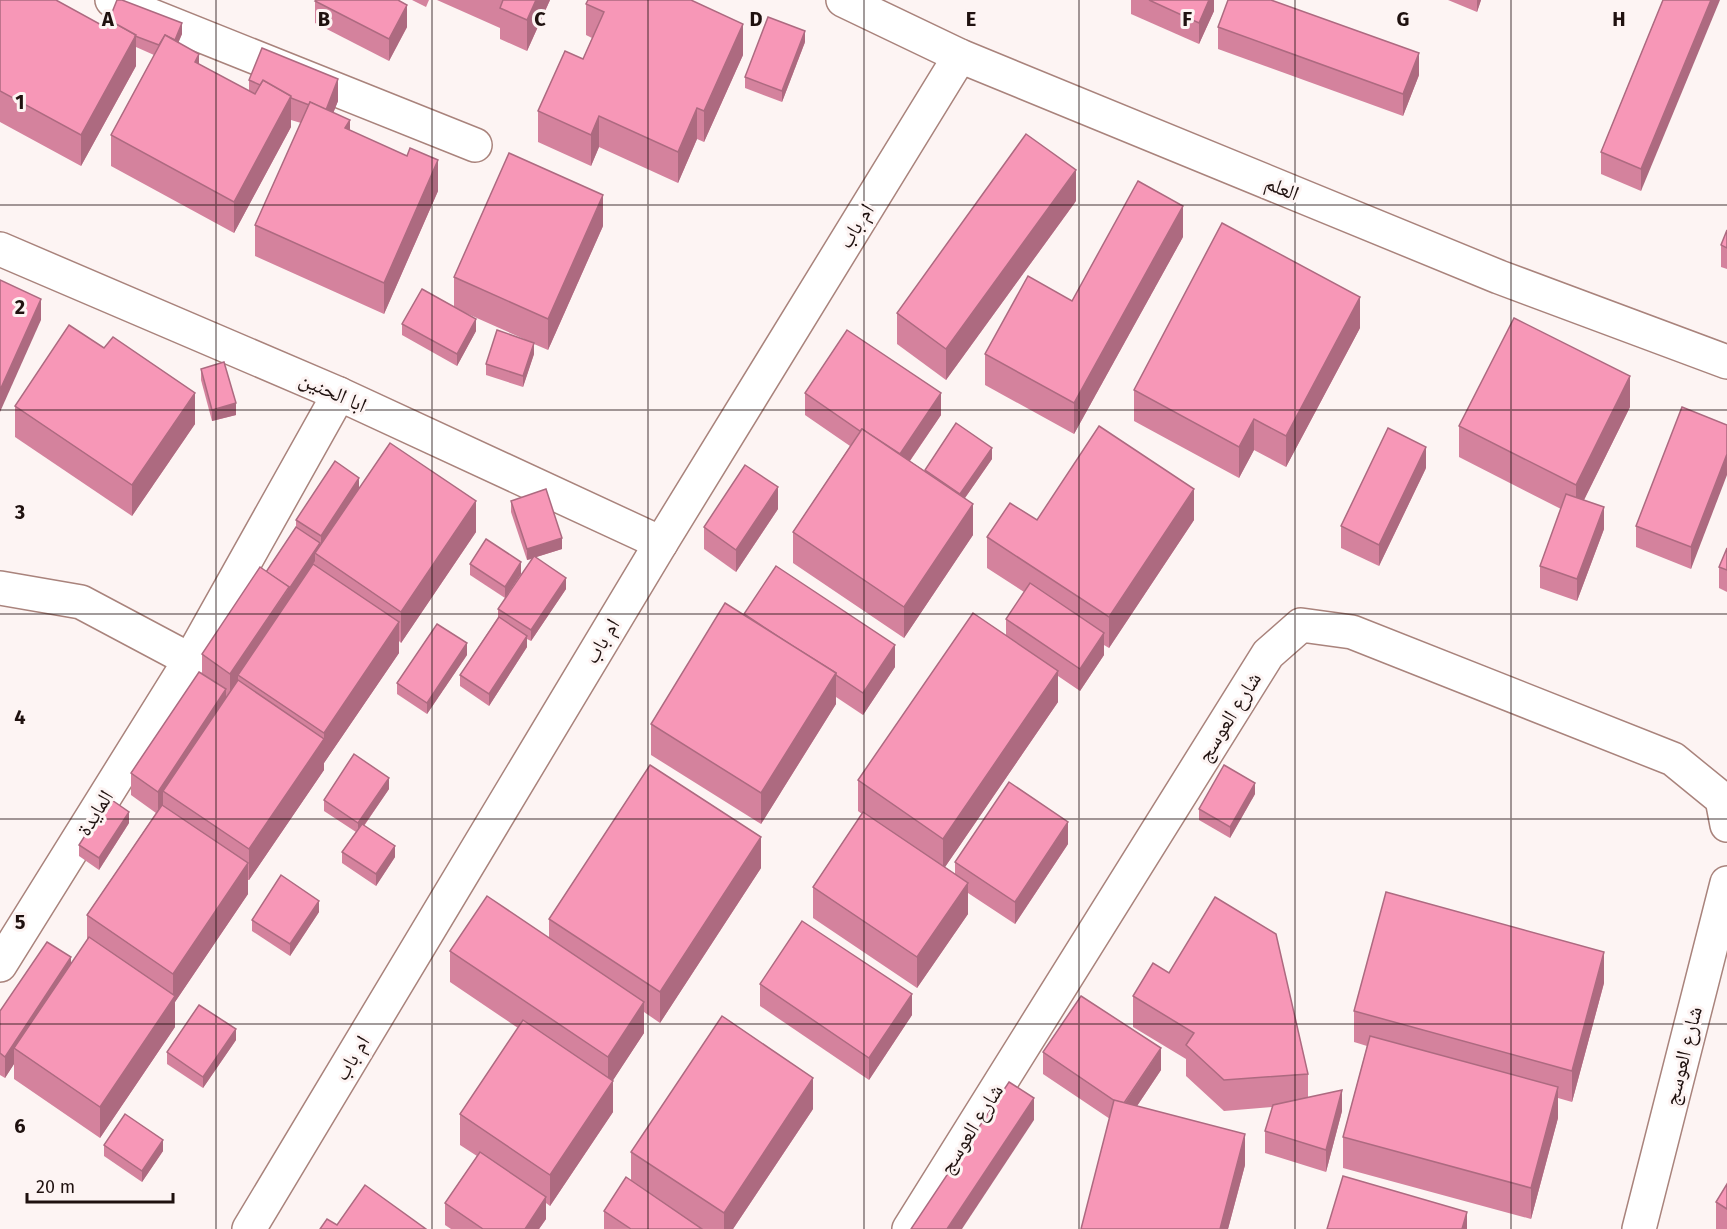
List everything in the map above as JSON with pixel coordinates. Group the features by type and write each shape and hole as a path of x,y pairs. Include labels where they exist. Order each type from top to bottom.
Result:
{"street":[{"path":"111,0 475,145"},
{"name":"العلم","path":"843,0 960,56 1499,277 1727,362"},
{"name":"ام باب","path":"249,1229 661,543 960,56"},
{"name":"ابا الحنين","path":"0,249 339,394 661,543"},
{"name":"المايدة","path":"0,965 190,660 339,394"},
{"path":"0,588 81,602 190,660"},
{"name":"شارع العوسج","path":"909,1229 1268,654 1301,625 1352,632 1673,759 1722,800 1727,825"},
{"name":"شارع العوسج","path":"1639,1229 1727,883"}],"building":[{"path":"0,0 56,0 105,27 109,20 136,35 81,135 0,91"},
{"path":"117,0 182,23 175,40 165,35 159,45 135,36 109,20"},
{"path":"316,0 398,0 407,5 389,39"},
{"path":"503,0 536,0 527,20 500,8"},
{"path":"588,0 691,0 743,24 704,111 697,108 678,152 599,116 591,135 538,111 565,51 583,59 604,12 586,4"},
{"path":"1149,0 1209,0 1199,23"},
{"path":"1228,0 1271,0 1419,53 1403,94 1218,27"},
{"path":"1663,0 1711,0 1641,169 1601,152"},
{"path":"768,17 805,31 782,91 745,77"},
{"path":"165,35 199,54 195,62 255,94 263,80 291,96 234,202 111,135"},
{"path":"262,48 338,79 326,110 310,102 309,105 291,98 263,80 260,85 249,80"},
{"path":"310,102 350,120 345,128 407,156 410,148 438,160 384,283 255,225"},
{"path":"1026,134 1076,170 946,349 897,313"},
{"path":"509,153 603,195 548,319 454,277"},
{"path":"1138,181 1183,206 1074,403 985,354 1028,276 1072,301"},
{"path":"1222,223 1360,297 1286,436 1254,419 1239,447 1134,390"},
{"path":"1727,230 1727,248 1721,245"},
{"path":"0,280 41,299 0,390"},
{"path":"422,289 476,319 457,354 402,324"},
{"path":"1514,318 1630,376 1576,485 1459,426"},
{"path":"69,325 104,348 113,337 195,393 132,485 15,406"},
{"path":"497,330 534,343 523,376 486,364"},
{"path":"847,330 941,393 900,454 862,429 860,431 805,393"},
{"path":"224,362 236,403 212,410 201,369"},
{"path":"1682,407 1727,425 1727,454 1691,547 1636,526"},
{"path":"956,423 992,448 960,494 925,470"},
{"path":"1099,426 1194,489 1109,617 987,537 1010,503 1037,520"},
{"path":"1388,428 1426,447 1379,545 1341,526"},
{"path":"862,429 973,504 904,607 793,532"},
{"path":"390,443 476,501 401,612 315,553"},
{"path":"335,461 359,478 321,536 296,520"},
{"path":"745,465 778,487 736,550 704,527"},
{"path":"546,489 562,538 527,549 511,501"},
{"path":"1566,494 1604,507 1577,579 1540,566"},
{"path":"296,527 320,543 289,589 266,572"},
{"path":"486,539 521,562 505,587 470,564"},
{"path":"1727,548 1727,570 1719,567"},
{"path":"534,556 566,578 531,630 498,609"},
{"path":"313,564 399,622 324,733 238,675"},
{"path":"776,566 895,645 863,693 744,614"},
{"path":"260,567 289,587 230,674 202,654"},
{"path":"1030,583 1104,633 1080,669 1006,619"},
{"path":"725,603 836,673 761,793 651,724"},
{"path":"973,613 1058,671 943,839 858,780"},
{"path":"499,617 527,636 489,694 460,675"},
{"path":"437,624 467,643 427,703 397,683"},
{"path":"199,672 226,689 158,792 131,773"},
{"path":"238,680 324,739 249,849 163,791"},
{"path":"354,754 389,778 358,823 324,800"},
{"path":"650,765 761,837 660,992 549,919"},
{"path":"1224,765 1255,783 1230,827 1199,809"},
{"path":"1009,782 1068,822 1015,902 955,862"},
{"path":"109,798 129,812 99,858 79,845"},
{"path":"162,805 248,863 173,974 87,915"},
{"path":"863,812 968,883 917,957 813,887"},
{"path":"362,824 395,846 376,874 342,852"},
{"path":"281,875 319,901 290,944 252,920"},
{"path":"1386,892 1604,952 1572,1071 1354,1011"},
{"path":"487,896 644,1002 608,1057 450,951"},
{"path":"1215,897 1276,934 1308,1074 1224,1080 1186,1045 1194,1033 1133,996 1153,963 1169,973"},
{"path":"802,921 912,994 869,1058 760,984"},
{"path":"89,937 175,996 100,1107 14,1048"},
{"path":"47,942 71,957 5,1057 0,1053 0,1011"},
{"path":"1081,996 1161,1048 1124,1103 1115,1101 1043,1052"},
{"path":"199,1005 236,1029 203,1077 167,1052"},
{"path":"722,1016 813,1078 724,1213 631,1152"},
{"path":"523,1020 613,1081 550,1175 460,1114"},
{"path":"1370,1036 1558,1087 1531,1188 1343,1137"},
{"path":"1009,1082 1034,1098 947,1229 911,1229"},
{"path":"1342,1090 1326,1150 1265,1131 1273,1105"},
{"path":"1114,1100 1245,1134 1220,1229 1081,1229"},
{"path":"125,1114 163,1140 142,1171 104,1145"},
{"path":"480,1152 546,1197 525,1229 483,1229 445,1203"},
{"path":"1343,1176 1467,1212 1462,1229 1327,1229"},
{"path":"626,1177 702,1229 631,1229 604,1211"},
{"path":"1727,1184 1727,1209 1716,1202"},
{"path":"365,1185 426,1229 320,1229 327,1219 337,1225"}]}
